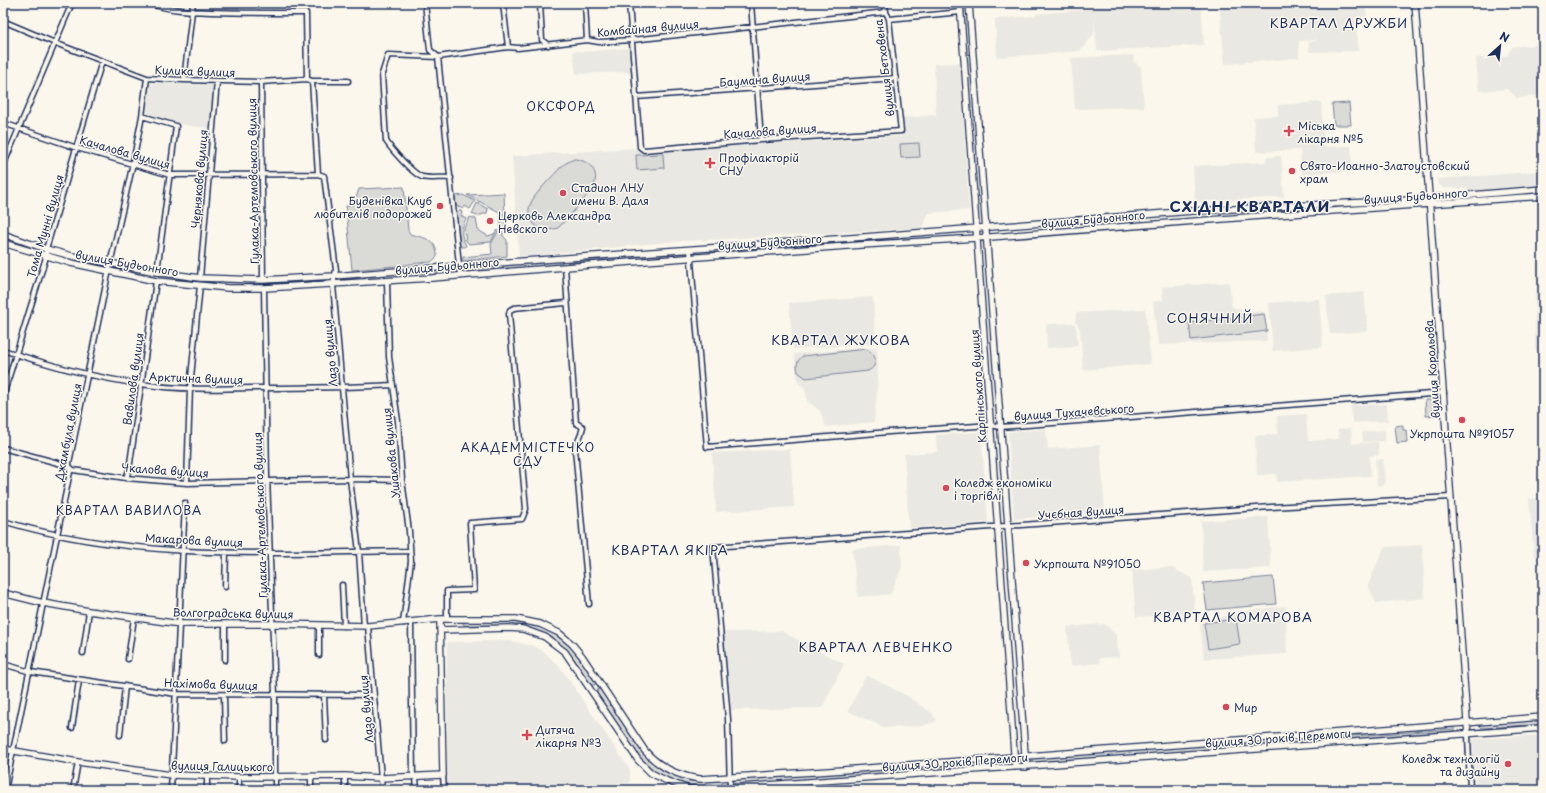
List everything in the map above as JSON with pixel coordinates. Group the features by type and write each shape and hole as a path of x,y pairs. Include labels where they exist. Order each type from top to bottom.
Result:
{"street":[{"path":"3,166 72,3"},
{"path":"147,3 161,8 192,11"},
{"path":"184,80 193,3"},
{"path":"425,3 430,50 438,57 460,275"},
{"path":"503,3 508,47"},
{"path":"540,3 542,40 548,45"},
{"path":"585,3 588,40"},
{"path":"629,3 636,97"},
{"path":"751,3 761,140"},
{"name":"вулиця Бетховена","path":"885,3 886,12 889,19 901,131"},
{"name":"Карпінського вулиця","path":"960,3 1015,768"},
{"name":"Карпінського вулиця","path":"969,3 1026,767"},
{"name":"вулиця Корольова","path":"1415,3 1468,734"},
{"name":"Лазо вулиця","path":"192,11 234,13 306,13 309,80 318,174 324,176 336,270 333,285 350,479 359,552 382,790"},
{"name":"Комбайная вулиця","path":"451,178 422,177 390,148 386,141 382,74 388,55 438,57 508,47 518,48 588,40 599,42 632,40 886,12"},
{"path":"889,19 961,12"},
{"name":"Кулика вулиця","path":"3,21 147,78 261,82 309,80 348,82"},
{"name":"Тома Мунні вулиця","path":"3,396 46,257 46,249 102,61"},
{"name":"Джамбула вулиця","path":"5,790 28,671 70,472 69,466 110,264 133,163 142,116 147,78"},
{"name":"Баумана вулиця","path":"636,97 896,78"},
{"name":"Чернякова вулиця","path":"200,278 217,81"},
{"name":"Гулака-Артемовського вулиця","path":"261,82 263,280"},
{"name":"Качалова вулиця","path":"636,97 640,147 642,149 901,131"},
{"path":"142,116 176,126 157,272"},
{"name":"Качалова вулиця","path":"3,124 77,148 133,163 170,175 318,174"},
{"name":"вулиця Будьонного","path":"3,234 46,249 110,264 200,278 263,280 690,250 1193,211 1429,198 1543,189"},
{"name":"вулиця Будьонного","path":"3,243 46,257 109,272 156,281 228,288 264,288 333,285 1543,196"},
{"path":"690,250 691,258"},
{"path":"564,258 566,303 570,328 576,423 583,427 582,434 575,449 589,604"},
{"name":"вулиця Тухачевського","path":"691,258 706,447 882,432 991,425 1000,427 1444,393"},
{"name":"Вавилова вулиця","path":"126,478 128,475 142,385 156,281"},
{"name":"Ушакова вулиця","path":"387,281 389,357 398,421 402,480 411,561 403,623"},
{"path":"187,483 190,388 200,285"},
{"name":"Гулака-Артемовського вулиця","path":"264,288 267,481 275,695 275,790"},
{"path":"444,790 440,630 444,619 447,591 474,590 470,523 522,519 526,509 510,328 510,310 514,308 566,303"},
{"name":"Арктична вулиця","path":"3,350 88,375 142,385 190,388 343,388 392,386"},
{"name":"Чкалова вулиця","path":"3,448 69,466 73,470 126,478 187,483 350,479 402,480"},
{"name":"Учєбная вулиця","path":"730,778 728,720 713,547 1271,507 1451,497"},
{"path":"171,790 185,503"},
{"name":"Макарова вулиця","path":"3,521 57,536 147,548 183,551 410,551"},
{"path":"225,587 226,552"},
{"path":"342,585 344,626"},
{"name":"Волгоградська вулиця","path":"3,593 43,603 180,624 366,626 444,619"},
{"path":"82,653 89,611"},
{"path":"128,659 134,618"},
{"name":"вулиця 30 років Перемоги","path":"444,619 516,619 540,624 559,634 572,644 582,656 653,760 663,767 689,778 700,779 730,778 1543,717"},
{"path":"411,622 415,777 417,790"},
{"path":"225,624 225,660"},
{"path":"319,625 319,655"},
{"name":"вулиця 30 років Перемоги","path":"440,630 508,628 523,629 545,637 565,652 638,760 651,773 689,789 700,790 1543,728"},
{"name":"Нахімова вулиця","path":"3,664 28,671 79,680 176,694 324,696 373,695"},
{"path":"72,728 79,680"},
{"path":"120,735 125,686"},
{"path":"224,695 225,741"},
{"path":"324,696 326,740"},
{"path":"1468,734 1470,790"},
{"name":"вулиця Галицького","path":"3,748 78,762 171,775 207,777 344,776 381,778 443,775"},
{"path":"73,790 78,762"},
{"path":"311,776 311,790"},
{"path":"344,776 344,790"},
{"path":"207,777 207,790"},
{"path":"239,777 239,790"},
{"path":"730,778 730,788"}],"shaded area":[{"path":"1094,3 1201,3 1204,45 1097,51 1094,17 1094,34 1080,51 997,57 995,19 1094,9"},
{"path":"1219,3 1365,3 1367,16 1355,17 1359,51 1309,52 1309,42 1316,41 1315,34 1315,40 1299,41 1299,58 1225,64"},
{"path":"1543,44 1543,95 1517,98 1507,89 1479,91 1476,58 1507,56 1512,47"},
{"path":"629,48 631,74 626,72 576,74 573,51 582,52"},
{"path":"1133,55 1134,62 1141,67 1144,107 1075,109 1071,58"},
{"path":"960,63 969,210 929,213 922,228 667,242 519,257 512,156 635,148 640,151 902,136 902,118 936,115 934,64"},
{"path":"149,83 214,85 211,128 189,126 146,115"},
{"name":"Міська лікарня №5","path":"1321,102 1324,147 1351,146 1353,171 1302,174 1300,150 1256,152 1254,117 1278,116 1278,105"},
{"path":"1349,103 1351,125 1334,125 1332,104"},
{"path":"919,143 920,157 901,158 900,144"},
{"path":"663,154 664,168 637,170 636,155"},
{"path":"1281,156 1284,197 1195,202 1193,166 1266,162 1266,157"},
{"name":"Стадион ЛНУ имени В. Даля","path":"574,159 589,164 592,168 596,176 593,187 577,208 558,228 549,230 540,229 530,218 529,208 532,201 561,167"},
{"path":"1543,171 1543,186 1467,192 1467,188 1443,188 1438,184 1437,179"},
{"path":"404,187 408,230 410,234 429,240 435,246 437,257 431,262 352,270 346,206 354,204 359,189"},
{"path":"504,193 505,215 467,195"},
{"path":"463,195 475,201 470,209 465,206 463,209 455,205 455,196"},
{"path":"477,203 488,209 487,213 477,216 472,214"},
{"path":"459,210 462,212 461,216 466,219 462,232 466,245 465,247 459,245 456,213"},
{"path":"500,214 505,217 506,229 504,230 500,227"},
{"path":"470,217 476,219 478,230 488,236 494,234 497,230 491,242 469,244 466,241 464,228"},
{"path":"499,230 503,232 503,236 507,240 507,256 463,261 463,257 492,254 491,244"},
{"path":"3,237 44,251 45,254 3,240"},
{"path":"48,252 109,266 108,270 48,255"},
{"path":"685,253 686,256 567,263 568,262"},
{"path":"562,262 560,265 464,273 463,271 464,269"},
{"path":"111,267 159,275 159,279 110,270"},
{"path":"454,270 454,273 345,282 342,280 344,278"},
{"path":"161,276 231,282 319,279 321,283 272,286 230,286 161,279"},
{"path":"1229,282 1232,307 1265,312 1267,341 1158,345 1153,302 1163,300 1162,287"},
{"path":"1364,292 1368,331 1330,334 1326,296"},
{"path":"1543,293 1543,351 1535,351 1535,294"},
{"path":"873,297 876,344 793,349 789,303"},
{"path":"1319,299 1323,347 1273,351 1269,303"},
{"path":"1145,309 1151,364 1083,370 1080,328 1075,322 1076,313"},
{"path":"1264,314 1267,331 1191,340 1189,323"},
{"path":"1073,323 1076,327 1078,346 1047,348 1047,324"},
{"path":"877,347 878,380 874,422 826,427 820,411 807,401 805,389 798,382 794,354"},
{"path":"866,349 872,353 875,359 874,366 868,371 806,378 798,372 797,367 799,359 803,356"},
{"path":"1425,400 1433,400 1435,415 1426,416"},
{"path":"1387,404 1388,421 1352,423 1351,405"},
{"path":"1306,414 1308,441 1339,439 1338,429 1351,428 1352,444 1378,442 1379,455 1369,456 1371,476 1277,482 1276,474 1257,475 1255,436 1278,434 1277,416"},
{"path":"1403,425 1403,430 1406,430 1407,442 1397,443 1395,426"},
{"path":"1046,429 1048,449 1100,445 1105,512 1014,519 1008,432"},
{"path":"1385,430 1385,441 1363,442 1362,432"},
{"name":"Коледж економіки і торгівлі","path":"981,432 988,522 909,528 904,454 937,452 936,435"},
{"path":"790,449 794,507 716,512 712,453"},
{"path":"1383,459 1385,485 1377,486 1375,460"},
{"path":"1543,498 1543,555 1534,556 1529,499"},
{"path":"1268,517 1271,568 1203,572 1201,521"},
{"path":"901,545 902,567 891,594 858,597 852,549"},
{"path":"1422,545 1425,598 1376,603 1368,585 1384,547"},
{"path":"1170,567 1192,578 1195,613 1136,617 1132,570"},
{"path":"1273,577 1276,604 1207,610 1203,583"},
{"path":"1286,606 1287,654 1204,659 1200,624 1237,612"},
{"path":"1236,619 1240,644 1208,649 1204,623"},
{"path":"463,622 520,623 534,625 546,630 558,637 574,651 595,682 595,685 591,685 566,649 556,640 544,634 532,629 519,627 465,625"},
{"path":"1105,624 1116,635 1119,657 1099,658 1100,663 1071,666 1067,627"},
{"path":"781,631 844,664 822,708 729,710 723,632"},
{"name":"Дитяча лікарня №3","path":"510,641 534,646 545,652 563,671 630,770 630,783 566,786 561,790 447,790 447,642"},
{"path":"866,675 907,696 932,713 937,721 922,726 885,728 848,711"},
{"path":"598,689 601,690 646,756 663,771 689,781 721,781 722,785 707,787 685,785 675,782 655,771 640,757 597,693"},
{"path":"1543,719 1543,724 1482,728 1480,726 1481,724"},
{"path":"1455,729 1455,733 1311,742 1311,739"},
{"name":"Коледж технологій та дизайну","path":"1543,735 1543,790 1476,790 1472,739"},
{"path":"1302,739 1304,741 1303,743 1219,749 1218,745"},
{"path":"1207,745 1208,750 1032,763 1030,761 1032,758"},
{"path":"1012,760 1013,763 1010,765 736,785 734,783 736,780"}],"place":[{"name":"Міська лікарня №5","path":"1289,131"},
{"name":"Профілакторій СНУ","path":"710,163"},
{"name":"Свято-Иоанно-Златоустовский храм","path":"1292,171"},
{"name":"Стадион ЛНУ имени В. Даля","path":"563,193"},
{"name":"Буденівка Клуб любителів подорожей","path":"440,206"},
{"name":"Церковь Александра Невского","path":"490,221"},
{"name":"Укрпошта №91057","path":"1462,420"},
{"name":"Коледж економіки і торгівлі","path":"946,488"},
{"name":"Укрпошта №91050","path":"1026,563"},
{"name":"Мир","path":"1226,707"},
{"name":"Дитяча лікарня №3","path":"527,735"},
{"name":"Коледж технологій та дизайну","path":"1508,764"}],"district":[{"name":"КВАРТАЛ ДРУЖБИ","path":"1339,22"},
{"name":"ОКСФОРД","path":"561,106"},
{"name":"СХІДНІ КВАРТАЛИ","path":"1250,205"},
{"name":"СОНЯЧНИЙ","path":"1210,317"},
{"name":"КВАРТАЛ ЖУКОВА","path":"841,339"},
{"name":"АКАДЕММІСТЕЧКО СДУ","path":"528,454"},
{"name":"КВАРТАЛ ВАВИЛОВА","path":"129,510"},
{"name":"КВАРТАЛ ЯКІРА","path":"670,549"},
{"name":"КВАРТАЛ КОМАРОВА","path":"1233,616"},
{"name":"КВАРТАЛ ЛЕВЧЕНКО","path":"876,646"}]}
